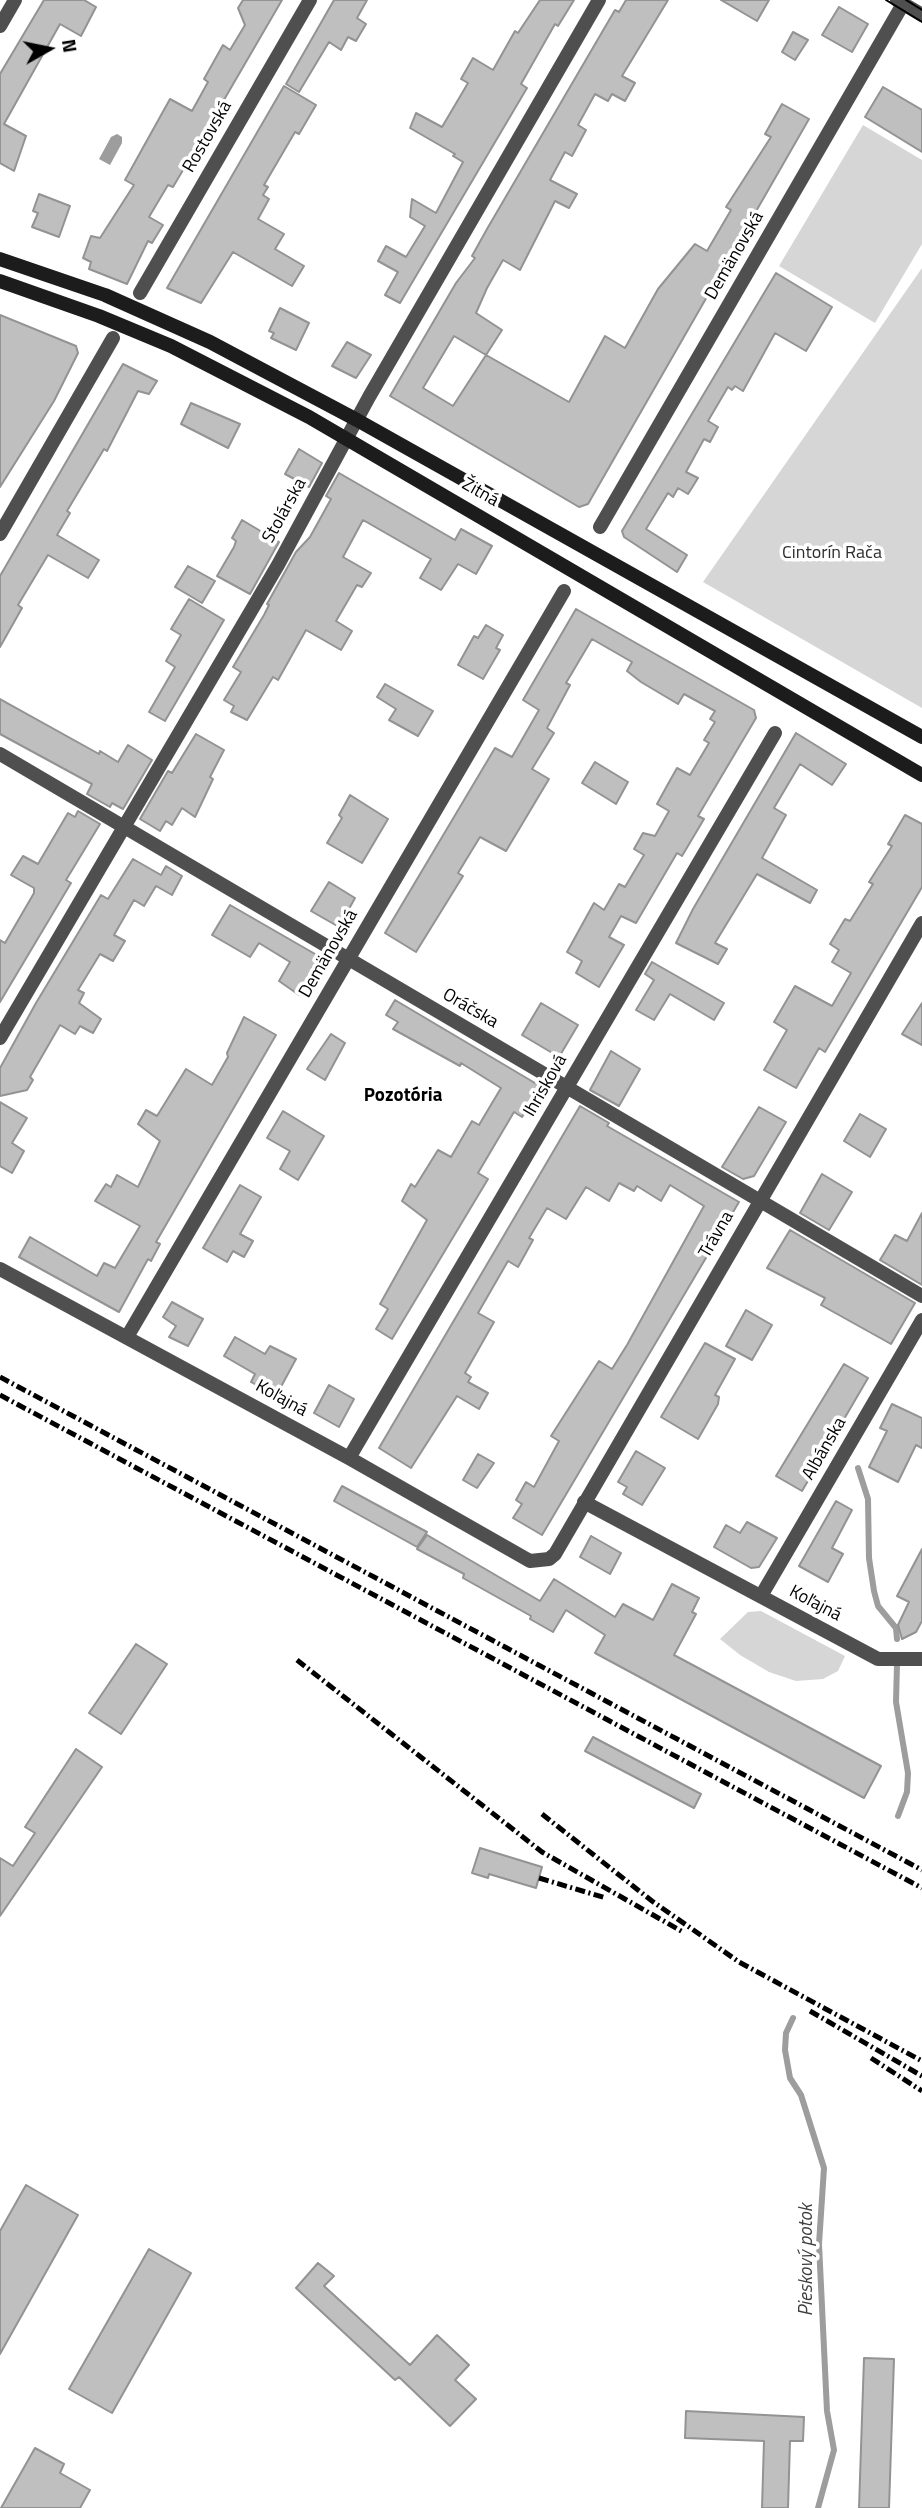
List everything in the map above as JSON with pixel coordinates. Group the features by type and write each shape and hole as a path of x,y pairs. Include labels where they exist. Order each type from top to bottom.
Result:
{"main road":[{"name":"Žitná","path":"0,259 135,307 210,342 357,420 922,737"},
{"name":"Žitná","path":"0,281 89,312 171,346 347,439 922,775"}],"street":[{"path":"0,26 15,0"},
{"name":"Rostovská","path":"140,293 310,0"},
{"name":"Stolárska","path":"0,1038 278,565 357,420 599,0"},
{"path":"900,2 922,15"},
{"name":"Demänovská","path":"600,527 900,2"},
{"path":"0,534 113,338"},
{"name":"Demänovská","path":"127,1337 564,592"},
{"name":"Ihrisková","path":"349,1458 775,733"},
{"name":"Oráčska","path":"0,754 126,826 348,960 760,1198 922,1296"},
{"name":"Trávna","path":"542,1561 555,1554 922,923"},
{"name":"Koľajná","path":"0,1269 349,1458 530,1561 542,1561"},
{"name":"Albánska","path":"761,1596 922,1320"},
{"name":"Koľajná","path":"584,1502 878,1659 922,1659"}],"green space":[{"path":"863,125 922,160 922,244 875,323 779,266"},
{"name":"Cintorín Rača","path":"922,268 922,708 703,582"},
{"path":"761,1611 845,1656 838,1671 823,1679 796,1681 769,1672 720,1639 748,1612"}],"shaded area":[{"path":"117,134 122,137 122,143 110,165 99,159 111,137"}],"building":[{"path":"44,0 84,0 96,7 81,36 60,24 4,124 26,136 14,171 0,163 0,74"},
{"path":"243,0 282,0 173,187 168,185 149,217 163,225 152,243 148,241 127,284 89,269 91,262 83,258 91,236 100,238 134,185 125,180 170,99 192,111 208,82 204,79 223,45 230,50 245,25 238,8"},
{"path":"334,0 367,0 357,18 366,24 356,41 348,37 341,50 329,42 299,92 286,84"},
{"path":"540,0 574,0 558,26 555,24 521,84 527,88 400,303 385,295 398,272 378,261 386,246 406,257 425,226 410,217 412,199 436,213 463,162 453,156 455,154 410,128 416,113 442,127 468,83 461,79 473,58 493,70 515,31 518,33"},
{"path":"626,0 668,0 622,76 635,83 625,101 612,94 608,101 595,94 578,125 586,130 572,156 565,152 550,180 577,194 569,208 555,201 520,270 503,260 476,313 502,330 486,355 569,402 605,336 625,348 658,289 695,244 707,251 731,210 726,207 771,137 765,134 782,104 809,119 588,504 579,507 390,396 456,283 475,258 472,256 487,229 615,10 619,12","holes":["454,336 486,355 453,406 423,388"]},
{"path":"721,0 769,0 757,21"},
{"path":"839,7 868,24 852,52 822,35"},
{"path":"793,32 808,40 795,60 782,52"},
{"path":"284,86 316,105 299,134 295,132 264,185 268,187 263,195 269,199 258,219 284,234 275,249 304,266 292,286 233,252 201,303 167,288"},
{"path":"883,87 922,110 922,152 865,117"},
{"path":"39,194 70,206 59,237 32,227 38,213 33,211"},
{"path":"776,273 832,307 806,351 775,333 743,391 735,386 732,390 728,387 708,421 718,427 710,442 704,439 686,472 698,478 688,494 678,488 673,497 668,493 646,529 687,555 677,572 624,537 622,531"},
{"path":"280,308 309,323 296,350 271,338 274,333 269,331"},
{"path":"0,315 76,346 78,353 54,401 0,487"},
{"path":"347,342 371,355 356,378 332,366"},
{"path":"123,364 157,381 149,394 138,391 107,451 104,449 67,511 70,513 57,535 99,560 88,578 48,555 18,605 22,608 0,647 0,576"},
{"path":"191,403 240,424 228,448 181,424"},
{"path":"299,449 322,463 309,487 285,474"},
{"path":"339,473 455,540 461,529 492,546 476,574 458,564 441,590 420,578 431,559 363,520 343,557 371,573 362,587 357,585 336,621 352,631 341,650 306,630 278,680 273,677 247,720 231,712 234,706 224,700 241,672 233,667 264,615 269,605 267,604 296,552 310,537 331,499 326,496"},
{"path":"242,520 279,542 250,594 217,576 234,547 236,541 232,538"},
{"path":"188,566 215,581 202,603 175,587"},
{"path":"189,599 224,620 165,721 149,712 175,667 166,661 181,635 171,629"},
{"path":"576,609 754,710 756,718 698,816 704,819 682,856 677,853 636,923 621,916 609,937 624,945 599,987 576,973 582,961 567,952 594,903 604,910 619,884 625,887 644,855 634,849 643,833 655,836 669,811 657,804 677,768 690,775 709,743 704,740 715,722 710,719 715,711 684,694 678,704 627,671 632,662 592,639 566,683 570,685 547,728 554,733 532,769 549,779 506,851 480,837 458,873 463,876 416,952 385,933 495,748 512,757 539,710 523,700"},
{"path":"486,625 503,635 496,648 500,650 483,679 458,665 474,636 478,638"},
{"path":"385,684 433,711 418,736 389,720 396,709 377,697"},
{"path":"0,699 118,762 128,745 152,760 123,809 112,803 110,807 87,794 92,784 0,734"},
{"path":"796,733 846,764 832,785 800,764 774,808 786,815 762,858 817,890 810,903 757,874 715,943 727,949 718,964 676,943 693,909"},
{"path":"196,734 224,750 210,777 213,779 195,817 182,808 172,825 166,821 160,831 140,819 168,771 172,773"},
{"path":"595,762 628,782 616,804 582,783"},
{"path":"350,795 388,819 362,863 327,843 342,818 339,815"},
{"path":"78,811 100,824 66,880 71,883 0,1002 0,940 5,943 34,893 34,888 11,875 23,856 38,864 68,813 75,817"},
{"path":"905,815 922,824 922,887 825,1052 819,1048 796,1088 764,1070 787,1030 774,1022 795,986 832,1006 851,973 832,962 839,950 830,944 845,919 850,921 873,884 869,882 892,846 888,844"},
{"path":"133,859 161,875 166,866 182,876 172,895 156,886 144,906 134,900 114,935 125,941 113,961 100,954 78,990 84,993 79,1003 101,1019 93,1033 80,1026 75,1034 60,1025 30,1077 33,1080 27,1090 0,1096 0,1068 36,1003 101,895 108,899"},
{"path":"329,882 355,898 339,927 311,911"},
{"path":"230,905 322,958 299,995 279,981 290,962 259,943 250,957 212,935"},
{"path":"652,962 724,1003 714,1020 670,994 654,1020 636,1010 654,980 645,974"},
{"path":"395,1000 540,1086 522,1117 514,1112 478,1173 488,1179 392,1339 376,1329 388,1309 380,1304 427,1220 402,1201 411,1184 415,1187 438,1150 451,1157 472,1121 479,1125 501,1088 461,1063 460,1066 393,1029 398,1022 386,1015"},
{"path":"541,1003 578,1025 559,1057 522,1035"},
{"path":"922,1003 922,1045 902,1034"},
{"path":"244,1017 276,1035 156,1242 160,1244 151,1261 148,1259 119,1312 19,1257 30,1237 97,1276 104,1263 115,1268 140,1226 95,1201 106,1184 111,1187 117,1175 138,1187 160,1141 138,1124 146,1110 157,1116 186,1069 212,1085 228,1057 227,1053"},
{"path":"331,1034 345,1043 325,1080 307,1069"},
{"path":"611,1051 640,1069 619,1106 590,1090"},
{"path":"0,1102 27,1118 12,1143 24,1151 12,1173 0,1166"},
{"path":"580,1106 609,1123 607,1126 739,1202 542,1535 513,1518 522,1504 516,1500 526,1482 534,1487 559,1441 551,1436 599,1361 612,1369 704,1206 670,1185 661,1201 637,1186 634,1191 619,1183 609,1201 586,1187 566,1219 547,1208 529,1238 533,1240 518,1267 508,1261 478,1313 494,1322 465,1373 471,1377 468,1382 488,1393 479,1409 457,1396 411,1468 379,1448"},
{"path":"759,1107 786,1122 754,1176 743,1179 722,1167"},
{"path":"283,1111 324,1136 298,1180 280,1169 290,1151 267,1138"},
{"path":"860,1114 886,1129 870,1157 844,1141"},
{"path":"822,1174 852,1192 829,1230 800,1213"},
{"path":"240,1185 261,1197 240,1234 253,1241 244,1257 233,1251 227,1262 203,1248"},
{"path":"922,1213 922,1285 880,1260 895,1235 907,1241"},
{"path":"790,1230 915,1303 891,1344 821,1305 825,1298 767,1268"},
{"path":"172,1302 203,1319 188,1346 169,1337 176,1326 163,1317"},
{"path":"746,1310 772,1325 752,1360 726,1346"},
{"path":"235,1337 265,1354 270,1346 296,1359 276,1396 251,1382 255,1374 224,1356"},
{"path":"705,1343 735,1359 715,1395 719,1397 718,1404 698,1439 661,1417"},
{"path":"844,1364 868,1378 802,1491 776,1476"},
{"path":"329,1385 354,1399 339,1427 314,1413"},
{"path":"892,1404 922,1418 922,1448 916,1445 898,1482 869,1467 887,1431 880,1428"},
{"path":"636,1451 665,1468 642,1505 623,1494 627,1487 618,1482"},
{"path":"478,1454 494,1463 477,1488 463,1480"},
{"path":"342,1486 427,1532 417,1547 334,1501"},
{"path":"836,1501 852,1510 832,1548 843,1554 828,1582 799,1566"},
{"path":"747,1522 777,1538 759,1567 751,1568 714,1547 726,1525 740,1533"},
{"path":"427,1535 540,1601 554,1579 615,1617 623,1604 653,1620 672,1584 699,1598 692,1612 696,1614 674,1655 881,1766 864,1798 595,1653 605,1635 566,1610 553,1632 530,1619 531,1616 463,1578 464,1574 417,1549"},
{"path":"591,1536 621,1553 610,1574 580,1557"},
{"path":"922,1549 922,1621 916,1632 902,1639 898,1625 909,1602 897,1596"},
{"path":"136,1644 167,1664 121,1734 89,1713"},
{"path":"593,1737 701,1794 694,1808 585,1751"},
{"path":"76,1749 102,1767 0,1916 0,1858 13,1866 35,1833 25,1827"},
{"path":"480,1848 542,1867 536,1888 489,1874 488,1878 472,1873"},
{"path":"26,2185 78,2215 0,2354 0,2231"},
{"path":"149,2249 191,2273 112,2413 69,2389"},
{"path":"318,2263 334,2276 324,2286 410,2365 437,2335 469,2365 455,2380 476,2399 450,2426 399,2377 395,2380 296,2288"},
{"path":"864,2358 894,2359 889,2508 859,2508"},
{"path":"686,2411 804,2417 803,2441 790,2441 788,2508 762,2508 764,2441 685,2438"},
{"path":"35,2448 64,2464 60,2473 90,2490 80,2508 1,2508"}],"waterway":[{"name":"Pieskový potok","path":"858,1468 868,1499 869,1558 874,1591 878,1606 896,1628 897,1639"},
{"name":"Pieskový potok","path":"897,1664 896,1702 908,1773 907,1792 898,1816"},
{"name":"Pieskový potok","path":"793,2018 786,2033 785,2050 790,2078 801,2095 824,2168 819,2244 827,2411 834,2450 818,2508"}],"tram line":[{"path":"886,0 922,22"},
{"path":"906,0 922,10"}],"railway":[{"path":"0,1377 922,1870"},
{"path":"0,1395 922,1888"},
{"path":"297,1660 542,1852 683,1932"},
{"path":"542,1814 652,1901 739,1962 922,2061"},
{"path":"539,1878 606,1898"},
{"path":"810,2011 922,2076"},
{"path":"871,2058 922,2091"}],"district":[{"name":"Pozotória","path":"403,1096"}]}
